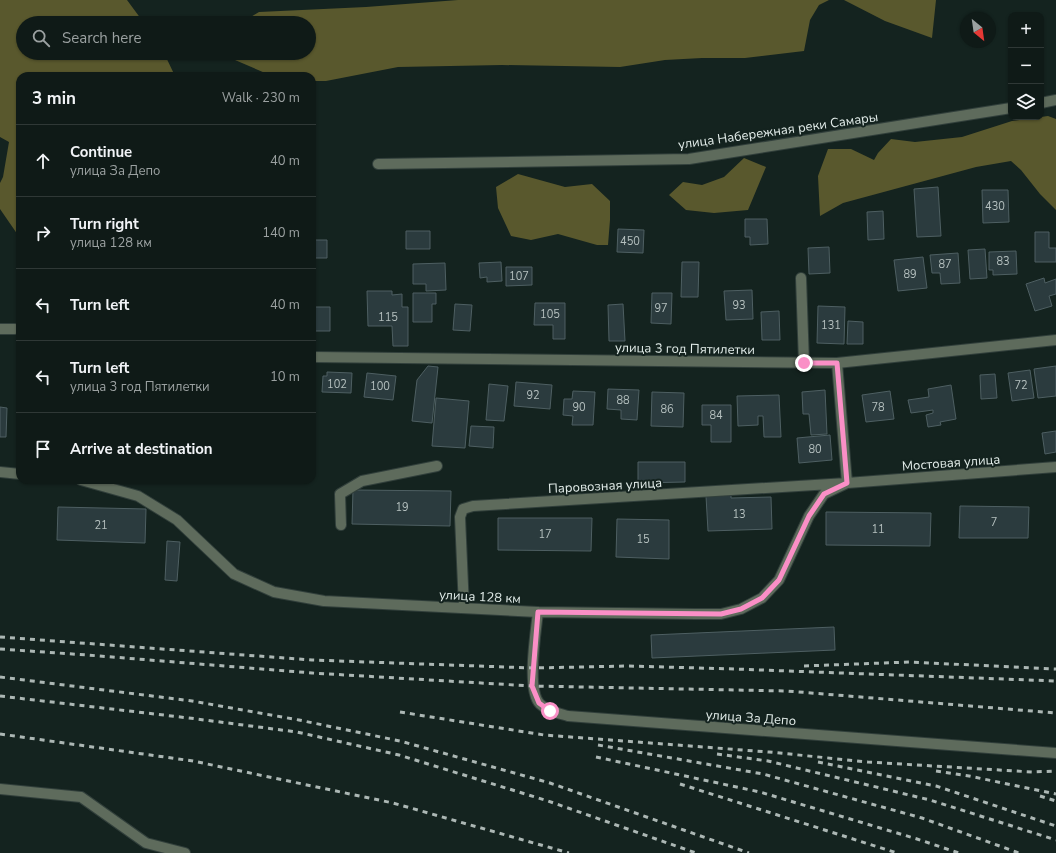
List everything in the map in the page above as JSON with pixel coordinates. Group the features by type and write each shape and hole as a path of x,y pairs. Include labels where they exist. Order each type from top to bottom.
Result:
{"street":[{"path":"1044,102 1056,100"},
{"name":"улица Набережная реки Самары","path":"378,164 689,159 1008,108"},
{"path":"801,278 804,363"},
{"path":"0,329 15,329"},
{"name":"улица 3 год Пятилетки","path":"316,357 837,363 1056,340"},
{"path":"837,363 847,483"},
{"path":"341,525 340,494 362,481 437,466"},
{"name":"Мостовая улица","path":"847,483 1056,467"},
{"path":"0,472 16,474"},
{"name":"Паровозная улица","path":"464,608 460,517 463,509 473,506 847,483"},
{"name":"улица 128 км","path":"95,484 138,496 177,520 234,574 274,592 324,601 538,612 721,614 741,609 762,598 779,580 809,516 824,494 847,483"},
{"name":"улица За Депо","path":"538,612 532,686 539,703 550,711 568,716 1056,753"},
{"path":"0,789 81,797 146,843 185,853"}],"shaded area":[{"path":"0,0 127,0 139,16 16,16 16,60 167,60 173,72 16,72 16,232 0,209 0,183 3,177 9,142 0,137"},
{"path":"458,0 829,0 819,5 810,20 804,51 745,58 665,60 620,67 502,65 398,67 326,81 316,81 316,72 263,72 235,60 316,60 316,16 252,16 259,12 366,7"},
{"path":"844,0 936,0 932,38 885,21"},
{"path":"1048,116 1056,119 1056,210 1040,194 1021,170 1011,161 976,167 843,203 820,216 818,176 828,149 851,149 874,160 878,153 891,139 915,142 962,137 1012,121 1044,120 1044,117"},
{"path":"744,158 766,167 748,210 714,213 686,210 669,195 683,182 702,185 724,177"},
{"path":"518,174 565,187 592,184 610,201 608,245 597,245 558,234 531,240 511,236 498,208 496,187"}],"building":[{"path":"938,187 941,236 917,237 914,189"},
{"path":"982,190 1008,190 1009,222 983,223"},
{"path":"883,211 884,239 868,240 867,212"},
{"path":"745,219 767,219 768,244 750,245 750,237 745,237"},
{"path":"618,229 644,230 643,253 617,252"},
{"path":"406,231 430,231 430,249 406,249"},
{"path":"1035,232 1049,232 1049,248 1056,248 1056,262 1035,262"},
{"path":"316,240 327,240 327,258 316,258"},
{"path":"829,247 830,273 809,274 808,248"},
{"path":"985,249 987,278 970,279 968,250"},
{"path":"1016,251 1017,274 993,275 993,270 989,270 989,252"},
{"path":"958,253 960,283 941,284 940,273 932,273 930,255"},
{"path":"923,257 927,288 898,291 894,260"},
{"path":"501,262 502,281 487,282 487,277 480,278 479,263"},
{"path":"682,262 699,262 698,297 681,297"},
{"path":"445,263 446,290 426,291 426,284 413,284 413,264"},
{"path":"506,267 532,267 532,285 506,286"},
{"path":"1044,278 1045,283 1056,279 1056,294 1049,296 1052,306 1035,311 1026,284"},
{"path":"752,290 753,319 726,320 724,291"},
{"path":"367,291 392,291 392,295 402,294 402,307 408,307 408,346 393,346 392,326 368,326"},
{"path":"413,293 436,293 436,304 432,304 432,322 413,322"},
{"path":"652,293 672,293 671,324 651,323"},
{"path":"535,303 565,303 565,339 553,339 553,325 534,325"},
{"path":"455,304 472,305 470,331 453,330"},
{"path":"623,304 625,341 609,341 608,305"},
{"path":"818,306 845,307 844,344 817,343"},
{"path":"316,307 330,307 330,331 316,331"},
{"path":"779,311 780,340 762,340 761,312"},
{"path":"848,321 863,322 863,344 847,344"},
{"path":"428,366 438,367 432,423 412,421 417,380"},
{"path":"1056,366 1056,396 1038,398 1034,369"},
{"path":"1030,370 1034,398 1012,401 1008,373"},
{"path":"327,372 352,373 351,393 322,392 323,376 327,376"},
{"path":"367,373 396,376 393,400 364,397"},
{"path":"995,374 997,398 981,399 980,375"},
{"path":"516,382 552,385 550,409 514,406"},
{"path":"489,384 508,386 504,421 486,420"},
{"path":"951,385 956,419 940,422 941,425 928,427 926,415 933,413 933,410 911,413 908,400 929,397 928,389"},
{"path":"608,389 639,390 637,420 621,419 621,410 607,409"},
{"path":"825,390 827,434 811,435 809,414 803,414 802,392"},
{"path":"573,391 595,392 593,425 572,425 573,416 563,415 564,399 572,399"},
{"path":"890,391 894,419 866,422 862,395"},
{"path":"652,392 684,393 683,427 651,426"},
{"path":"779,395 781,437 764,437 763,416 758,416 758,425 738,426 737,396"},
{"path":"436,398 469,401 465,448 432,446"},
{"path":"702,405 731,405 731,442 711,442 711,425 702,425"},
{"path":"0,407 7,408 6,437 0,437"},
{"path":"471,426 494,427 493,448 469,446"},
{"path":"1056,431 1056,452 1045,454 1042,433"},
{"path":"830,435 832,460 799,463 797,438"},
{"path":"638,462 685,462 685,482 638,483"},
{"path":"353,490 451,491 450,526 352,524"},
{"path":"731,495 731,498 771,497 772,529 708,531 706,496"},
{"path":"960,506 1029,507 1028,538 959,538"},
{"path":"58,507 146,509 145,543 57,540"},
{"path":"826,512 931,513 930,546 826,545"},
{"path":"498,518 592,518 591,551 498,550"},
{"path":"617,519 669,520 669,559 616,557"},
{"path":"167,541 180,542 177,581 165,580"},
{"path":"834,627 835,650 652,658 651,635"}],"railway":[{"path":"0,637 312,660 533,668 628,666 735,669 1056,681"},
{"path":"0,649 312,673 532,686 787,691 1056,713"},
{"path":"804,666 909,662 1056,669"},
{"path":"0,677 192,701 299,720 400,741 550,783 749,853"},
{"path":"0,696 297,732 399,755 548,801 696,853"},
{"path":"400,712 544,735 769,752 868,762 1032,772 1056,771"},
{"path":"0,734 193,761 393,803 569,853"},
{"path":"598,745 763,774 922,818 1019,853"},
{"path":"717,754 768,761 930,800 1056,840"},
{"path":"596,757 760,792 959,853"},
{"path":"818,762 936,786 1056,826"},
{"path":"936,771 969,776 1056,794"},
{"path":"680,784 897,853"},
{"path":"1040,796 1056,801"}],"route":[{"path":"550,711 539,703 532,686 538,612 721,614 741,609 762,598 779,580 809,516 824,494 847,483 837,363 804,363"}]}
